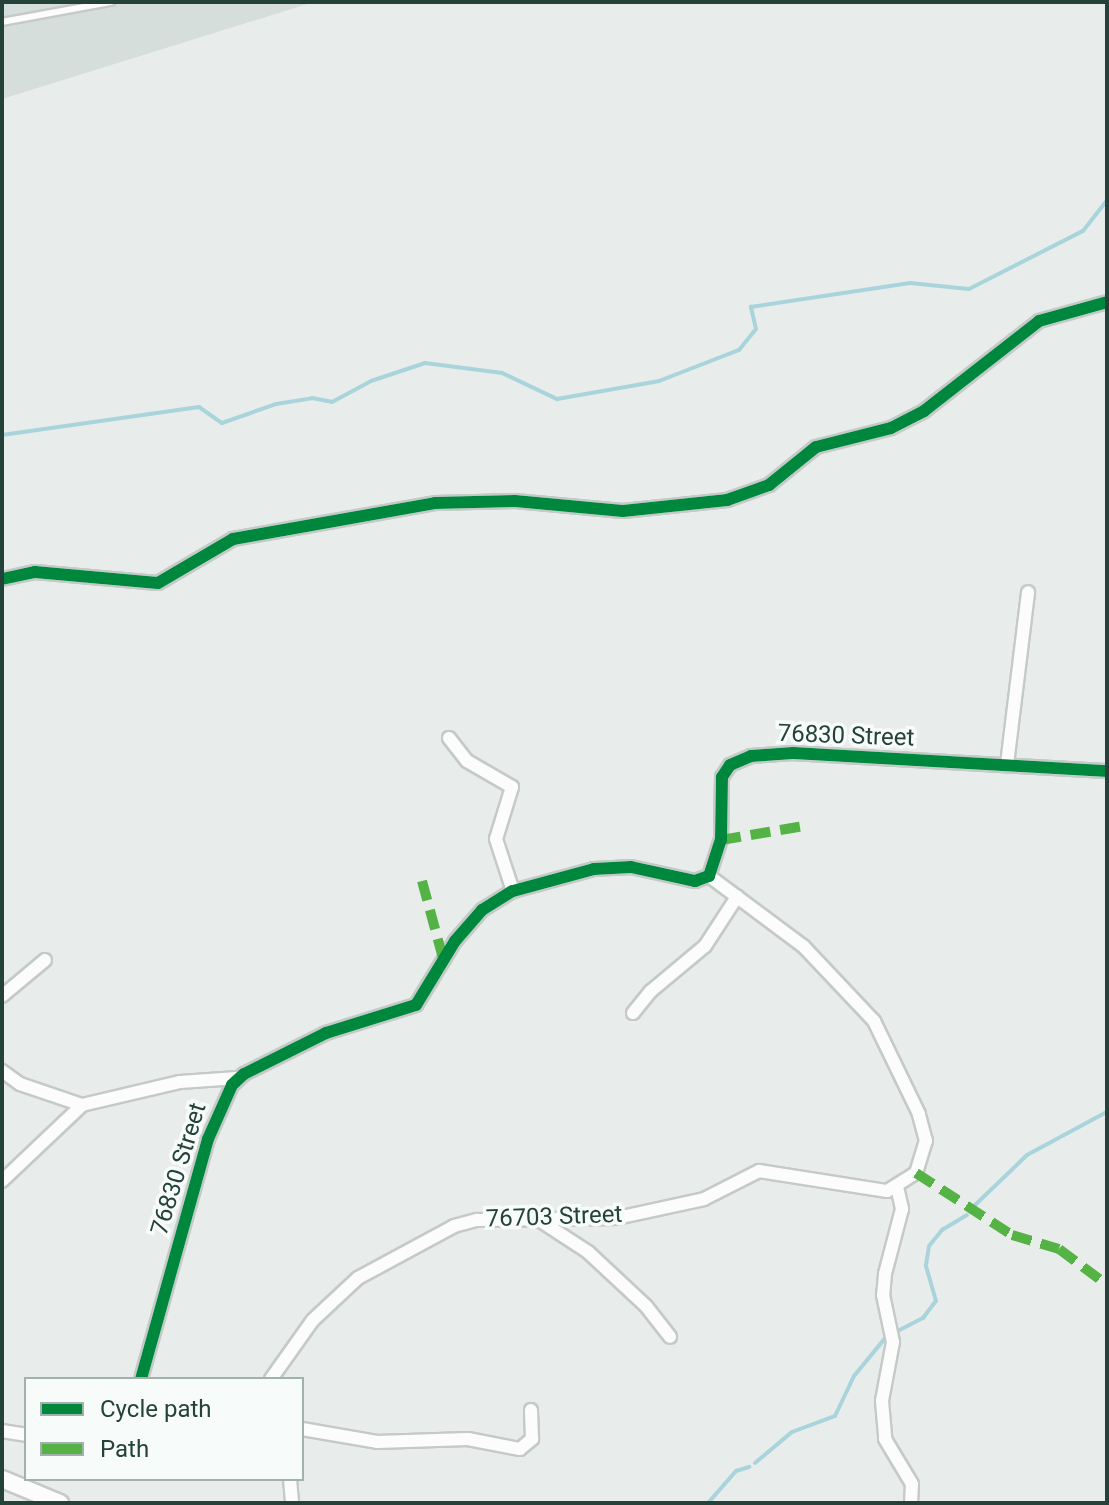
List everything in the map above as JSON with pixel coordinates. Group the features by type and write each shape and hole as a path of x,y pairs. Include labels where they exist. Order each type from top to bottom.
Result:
{"street":[{"path":"2,579 35,572 158,583 233,539 435,503 515,501 623,511 727,500 769,485 816,447 891,428 915,416 1039,321 1107,302"},
{"path":"1007,764 1028,592"},
{"path":"449,738 467,761 512,787 496,839 513,891"},
{"name":"76830 Street","path":"709,876 721,840 719,786 724,771 738,760 793,753 1107,771"},
{"path":"2,1071 41,1093 82,1105 180,1082 237,1078 326,1033 416,1005 466,926 513,891 558,876 612,867 695,881 709,876 803,946 843,984 880,1033 919,1114 926,1141 916,1173 892,1189 902,1209 885,1274 883,1295 893,1342 882,1401 885,1439 912,1484 911,1503"},
{"path":"633,1013 651,991 705,946 737,897"},
{"path":"2,996 45,960"},
{"name":"76830 Street","path":"142,1377 208,1139 237,1078"},
{"path":"2,1181 82,1105"},
{"name":"76703 Street","path":"272,1377 313,1320 358,1278 405,1248 477,1220 617,1218 684,1204 759,1171 892,1189"},
{"path":"538,1219 597,1261 670,1337"},
{"path":"304,1429 377,1442 468,1439 520,1449 532,1439 531,1410"},
{"path":"2,1431 24,1435"},
{"path":"2,1479 60,1503"},
{"path":"290,1481 292,1503"}],"lane":[{"path":"2,22 111,2"}],"shaded area":[{"path":"2,2 314,2 2,99"}],"waterway":[{"path":"2,435 199,407 222,423 276,404 312,398 332,402 371,381 425,363 502,373 557,399 659,381 739,350 756,329 751,307 910,283 969,289 1083,231 1107,200"},
{"path":"973,1207 1027,1155 1107,1112"},
{"path":"755,1463 792,1432 835,1416 854,1376 886,1337 923,1318 936,1301 926,1265 929,1246 942,1230 967,1215"},
{"path":"708,1503 736,1471 749,1467"}],"marked path":[{"path":"721,840 804,826"},
{"path":"422,881 444,962"},
{"path":"916,1173 1012,1235 1059,1249 1102,1281"}],"cycle path":[{"path":"2,579 35,572 158,583 233,539 435,503 515,501 623,511 727,500 769,485 816,447 891,428 924,411 1039,321 1107,302"},
{"path":"142,1377 208,1139 232,1085 244,1074 326,1033 416,1005 455,941 482,910 513,891 594,869 631,867 695,881 709,876 721,840 722,777 730,765 751,756 793,753 1107,771"}]}
